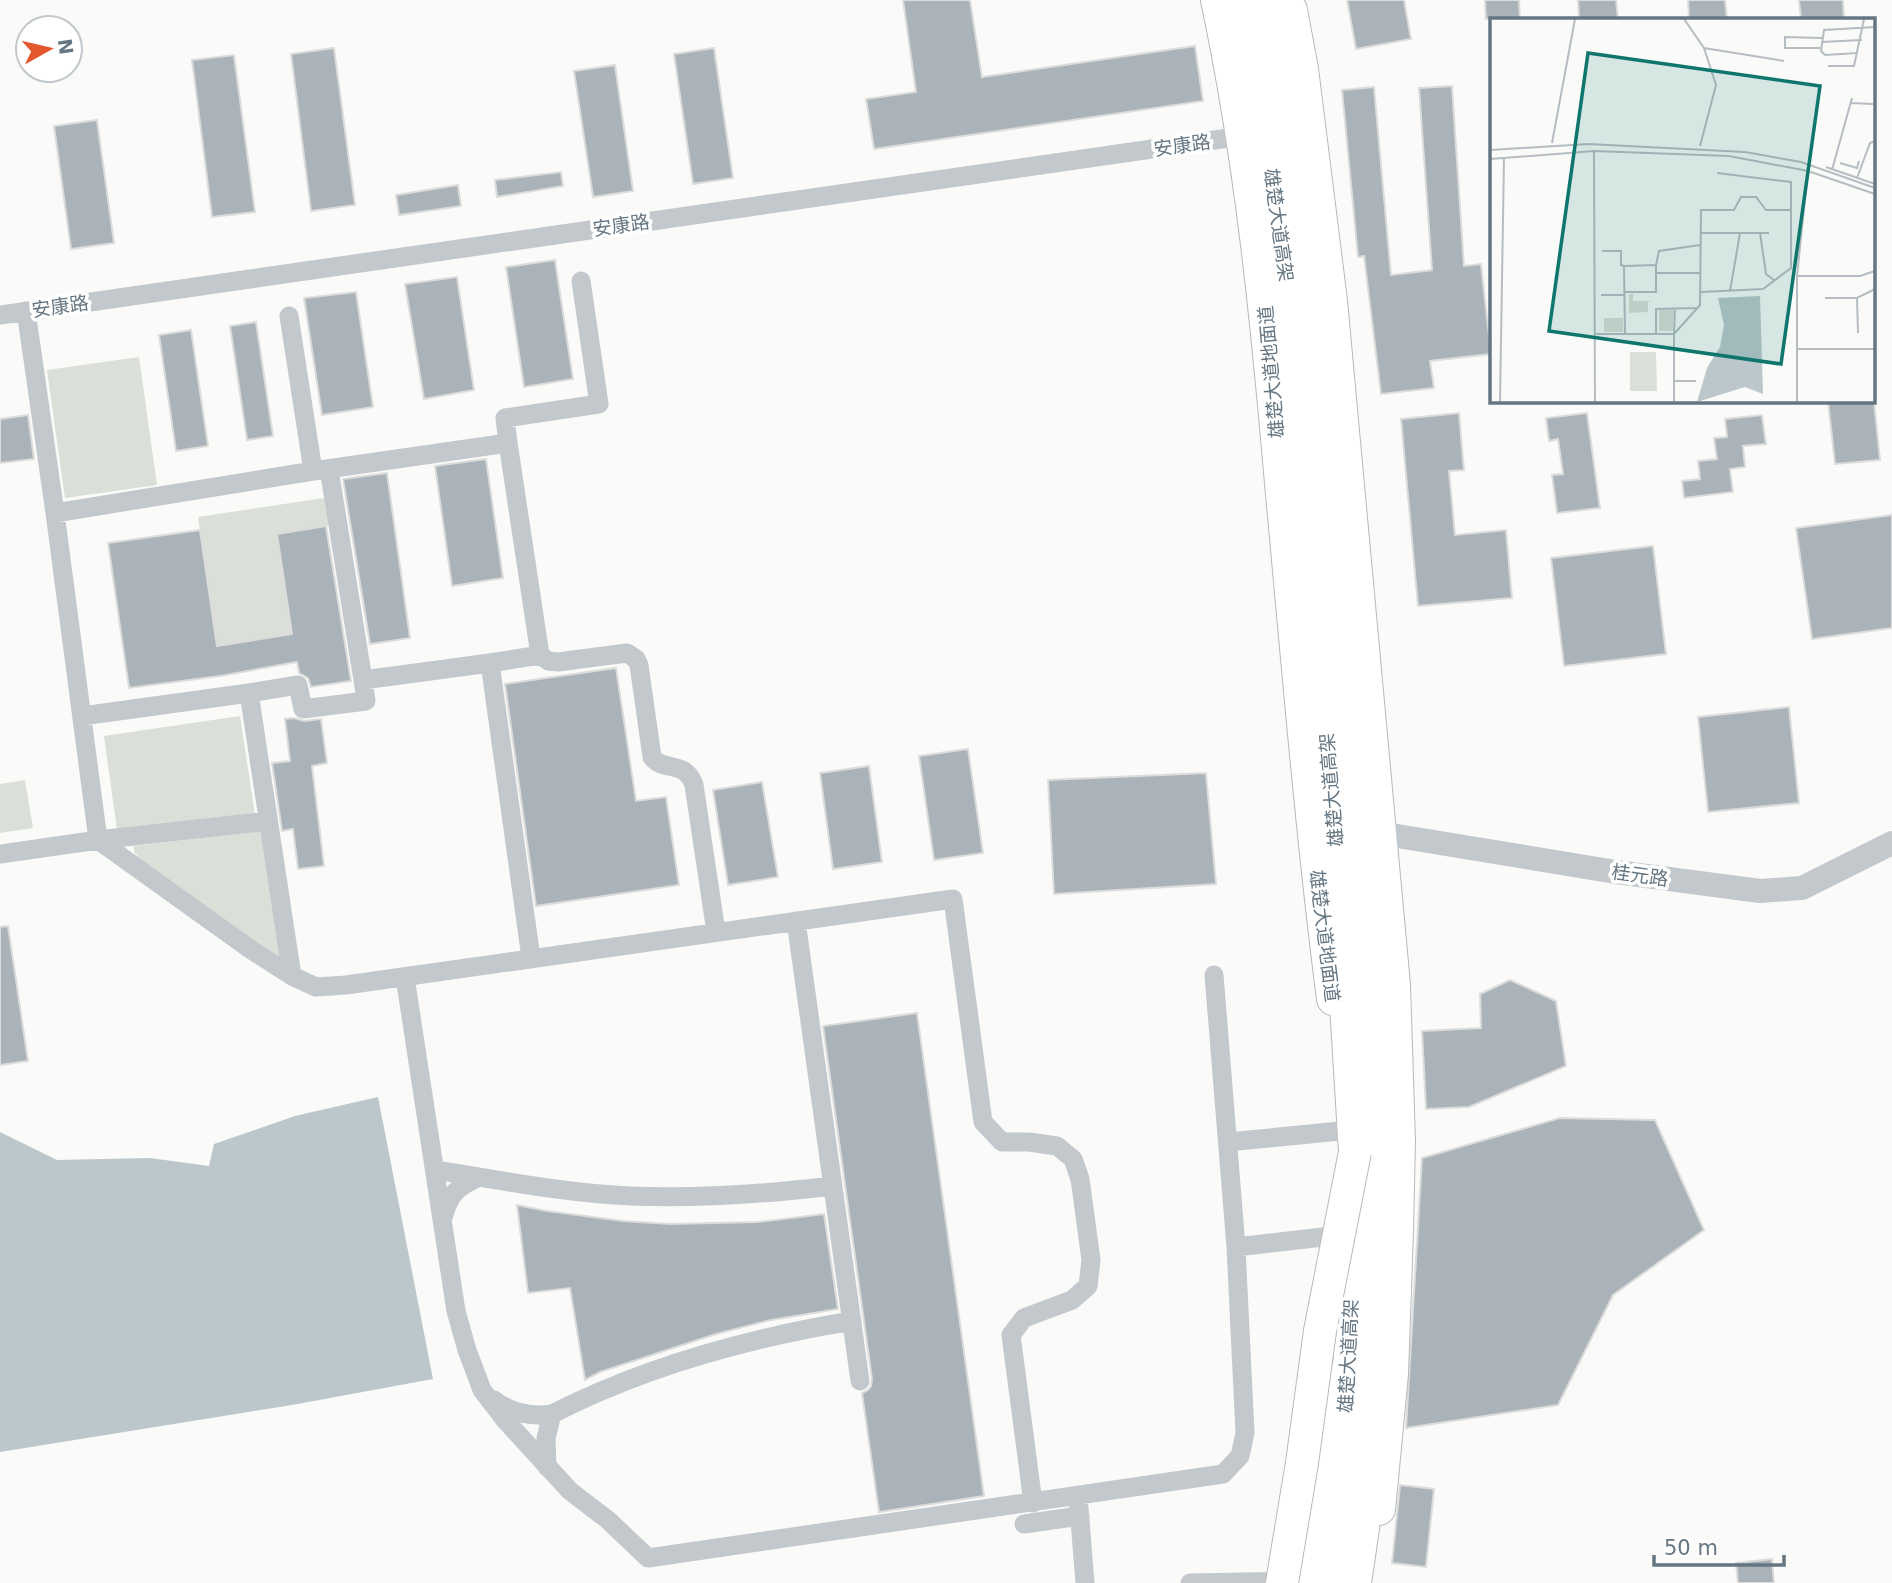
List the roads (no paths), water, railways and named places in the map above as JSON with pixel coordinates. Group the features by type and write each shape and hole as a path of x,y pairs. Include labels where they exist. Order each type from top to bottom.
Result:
{"main road":[{"name":"雄楚大道地面道","path":"1217,0 1242,136 1266,316 1316,869 1338,1042 1347,1142 1341,1198 1335,1372 1308,1582"},
{"name":"雄楚大道高架","path":"1245,0 1291,311 1339,889 1350,1352 1339,1499 1308,1582"},
{"name":"雄楚大道高架","path":"1274,0 1289,86 1314,306 1369,896 1379,1145 1374,1368 1363,1528 1355,1583"},
{"path":"1287,0 1289,86"},
{"path":"1287,0 1302,69 1331,301 1394,985 1399,1141 1398,1232 1392,1374 1376,1540 1369,1583"},
{"path":"1308,1582 1302,1463 1347,1142"},
{"path":"1361,1583 1363,1528"}],"street":[{"name":"安康路","path":"0,315 1242,136"},
{"path":"581,281 599,404 505,418 540,655 548,661 558,662 627,653 636,659 652,757 660,764 683,770 690,775 694,785 716,932"},
{"path":"26,311 98,840 292,976 316,987 346,985 953,899 951,941 983,1122 1002,1142 1058,1146 1073,1159 1080,1179 1091,1260 1088,1286 1072,1300 1024,1318 1011,1335 1033,1503"},
{"path":"82,716 298,685 303,709 366,701 289,316"},
{"path":"55,513 508,443"},
{"path":"363,680 540,655"},
{"path":"489,663 531,958"},
{"path":"249,693 292,976"},
{"path":"0,854 268,821"},
{"name":"桂元路","path":"1379,833 1616,872 1760,891 1802,888 1892,843"},
{"path":"796,921 860,1381"},
{"path":"1024,1524 1079,1506 1223,1474 1240,1457 1245,1433 1236,1247 1214,975"},
{"path":"405,976 457,1311 482,1391 570,1491 608,1520 648,1559 1033,1503 1079,1506"},
{"path":"1228,1142 1347,1142"},
{"path":"435,1170 535,1186 628,1196 691,1198 765,1194 833,1186"},
{"path":"443,1218 447,1202 460,1185 479,1177"},
{"path":"1236,1247 1340,1235"},
{"path":"482,1391 505,1408 536,1417 552,1414 587,1396 661,1367 727,1347 798,1330 852,1321"},
{"path":"547,1467 546,1438 552,1414"},
{"path":"1079,1506 1085,1583"},
{"path":"1190,1583 1308,1582"}]}
